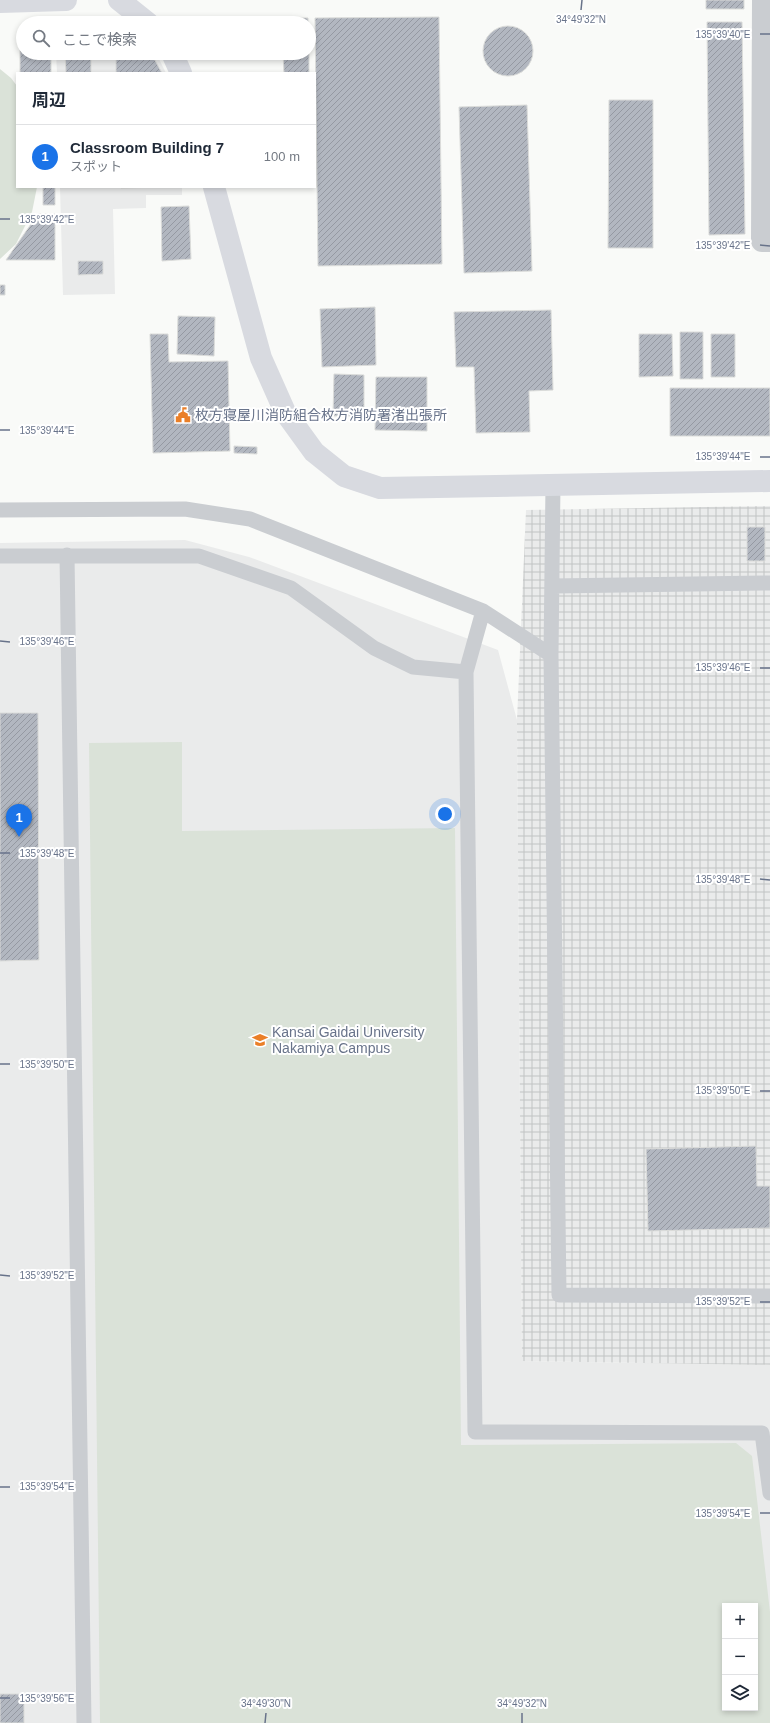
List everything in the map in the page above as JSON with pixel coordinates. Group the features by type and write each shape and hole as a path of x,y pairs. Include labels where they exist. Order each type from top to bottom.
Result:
{"street":[{"path":"0,2 66,0"},
{"path":"119,0 139,16"},
{"path":"763,0 762,241 770,241"},
{"path":"175,60 181,72"},
{"path":"214,188 262,358 285,412 314,452 344,476 380,488 770,481"}],"lane":[{"path":"553,484 551,655 559,1295 770,1296"},
{"path":"0,510 185,509 250,519 483,611 551,655"},
{"path":"67,555 84,1723"},
{"path":"0,556 199,556 291,588 374,648 412,667 466,672"},
{"path":"552,586 770,583"},
{"path":"483,611 466,672 475,1432 762,1433 770,1493"}],"shaded area":[{"path":"56,60 160,60 166,72 57,72"},
{"path":"0,69 11,78 16,85 16,188 37,188 32,212 16,244 0,259"},
{"path":"60,188 182,188 182,195 146,195 146,208 113,209 115,294 63,295"},
{"path":"770,506 770,1365 522,1361 517,720 526,510"},
{"name":"Kansai Gaidai University Nakamiya Campus","path":"185,540 249,557 498,650 517,720 522,1361 770,1365 770,1723 0,1723 0,543"},
{"name":"Kansai Gaidai University Nakamiya Campus","path":"182,742 182,831 455,828 461,1445 736,1443 752,1456 770,1612 770,1723 100,1723 89,743"}],"building":[{"path":"706,0 744,0 744,9 706,9"},
{"path":"439,17 442,264 318,266 316,18"},
{"path":"707,22 742,22 745,234 709,235"},
{"path":"508,26 517,28 528,37 533,51 531,60 522,71 508,76 499,74 488,65 483,51 485,42 494,31"},
{"path":"20,60 51,60 51,72 20,72"},
{"path":"65,60 91,60 91,72 66,72"},
{"path":"116,60 155,60 161,72 116,72"},
{"path":"283,60 309,60 309,72 284,72"},
{"path":"609,100 653,100 653,248 608,248"},
{"path":"527,105 532,271 464,273 459,107"},
{"path":"43,188 55,188 55,205 43,205"},
{"path":"189,206 191,259 162,261 161,207"},
{"path":"38,214 55,214 55,260 6,260"},
{"path":"78,261 103,261 103,274 78,275"},
{"path":"0,285 5,285 5,295 0,295"},
{"path":"375,307 376,365 322,367 320,309"},
{"path":"551,310 553,390 529,391 530,432 476,433 474,367 456,367 454,312"},
{"path":"178,316 215,317 214,356 177,354"},
{"path":"680,332 703,332 703,379 680,379"},
{"path":"150,334 168,334 169,362 228,361 230,451 153,453"},
{"path":"639,334 672,334 673,376 639,377"},
{"path":"711,334 735,334 735,377 711,377"},
{"path":"334,374 364,375 364,416 333,416"},
{"path":"376,377 427,377 427,431 375,430"},
{"path":"670,388 770,388 770,436 670,436"},
{"path":"234,446 257,447 257,454 234,453"},
{"path":"747,527 765,527 765,561 747,561"},
{"path":"0,713 38,713 39,960 0,961"},
{"path":"756,1146 757,1186 770,1186 770,1228 648,1231 646,1149"},
{"path":"0,1694 24,1694 24,1723 0,1723"}],"place":[{"name":"枚方寝屋川消防組合枚方消防署渚出張所","path":"183,415"},
{"name":"Classroom Building 7","path":"19,837"},
{"name":"Kansai Gaidai University Nakamiya Campus","path":"260,1040"}]}
